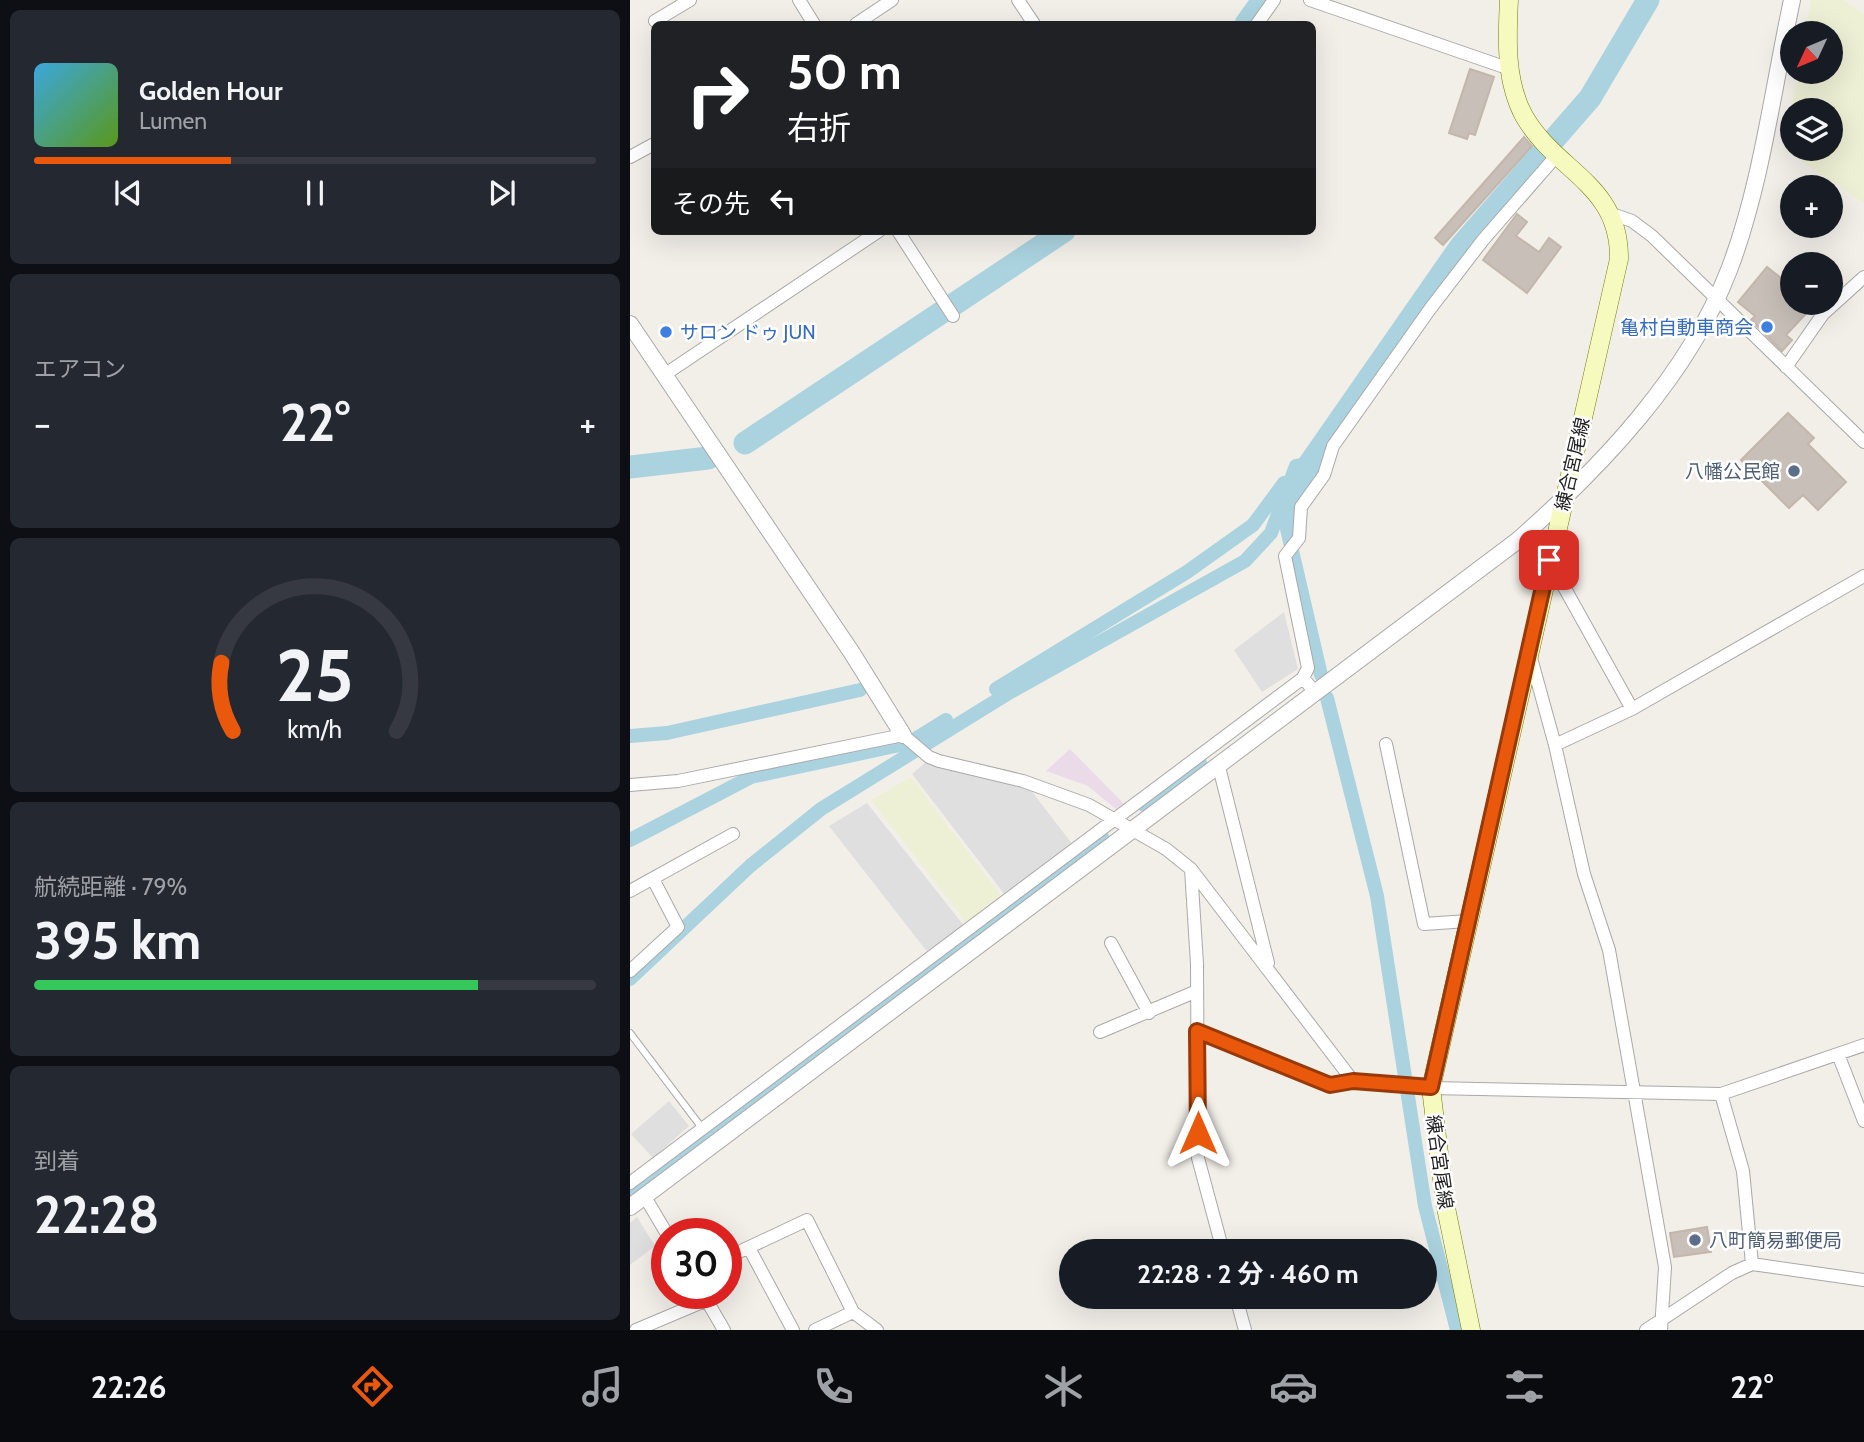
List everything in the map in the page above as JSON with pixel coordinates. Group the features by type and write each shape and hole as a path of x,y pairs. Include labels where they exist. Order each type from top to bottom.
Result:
{"main road":[{"path":"1509,0 1510,69 1514,93 1525,117 1612,214"},
{"name":"練合宮尾線","path":"1471,1330 1445,1203 1431,1087 1619,259 1619,239 1612,214"}],"street":[{"path":"655,21 690,0"},
{"path":"799,0 812,21"},
{"path":"860,21 892,0"},
{"path":"1018,0 1032,21"},
{"path":"1259,21 1274,0"},
{"path":"1310,0 1510,69"},
{"path":"630,1183 686,1152 1132,828 1517,541 1564,500 1671,378 1716,300 1729,269 1748,206 1792,0"},
{"path":"630,157 651,146"},
{"path":"630,1208 645,1196 686,1152 702,1128 1303,678 1308,668 1285,556 1299,538 1300,507 1324,475 1333,446 1430,309 1483,240 1558,154"},
{"path":"1612,214 1632,221 1652,236 1864,442"},
{"path":"664,375 873,235"},
{"path":"901,235 953,317"},
{"path":"1786,367 1823,314 1864,277"},
{"path":"630,324 852,653 905,737 929,757 1023,781 1089,805 1132,828 1191,869 1353,1081"},
{"path":"1549,560 1632,709"},
{"path":"1555,745 1632,709 1864,576"},
{"path":"1530,654 1555,745 1584,874 1609,950 1665,1267 1660,1325"},
{"path":"1303,678 1314,691"},
{"path":"630,785 678,781 905,737"},
{"path":"1386,744 1423,924 1468,921"},
{"path":"1218,763 1269,970"},
{"path":"630,891 733,834"},
{"path":"1191,869 1197,991 1198,1158 1220,1239"},
{"path":"630,971 678,927 653,879"},
{"path":"1111,943 1149,1013"},
{"path":"1100,1032 1197,991"},
{"path":"1197,1031 1330,1085 1353,1081 1431,1087 1635,1094 1721,1094 1864,1045"},
{"path":"1838,1054 1864,1121"},
{"path":"1721,1094 1743,1171 1752,1264"},
{"path":"645,1196 658,1218"},
{"path":"742,1251 807,1220 853,1312 877,1330"},
{"path":"749,1248 793,1330"},
{"path":"1646,1330 1660,1325 1732,1273 1752,1264 1864,1280"},
{"path":"636,1330 680,1309"},
{"path":"712,1309 724,1330"},
{"path":"1239,1309 1245,1330"},
{"path":"815,1330 853,1312"}],"lane":[{"path":"630,1033 702,1128"}],"shaded area":[{"path":"1284,612 1298,669 1262,692 1234,650"},
{"path":"1070,749 1124,804 1116,809 1088,786 1046,771"},
{"path":"927,761 1030,789 1073,845 1005,895 912,774"},
{"path":"867,803 965,927 929,954 829,826"},
{"path":"669,1101 689,1126 653,1158 631,1134"},
{"path":"637,1217 651,1240 651,1249 630,1265 630,1223"}],"green space":[{"path":"1811,0 1844,0 1864,14 1864,203 1843,189 1843,175 1822,175 1801,161 1843,161 1843,98 1793,98 1796,84 1843,84 1843,21 1807,21"},
{"path":"911,777 1002,897 967,923 871,800"}],"building":[{"path":"1470,69 1494,77 1475,135 1469,133 1467,139 1449,133"},
{"path":"1524,137 1532,146 1443,245 1435,238"},
{"path":"1517,214 1527,222 1516,236 1539,252 1549,238 1561,247 1527,293 1483,260"},
{"path":"1767,267 1780,277 1780,315 1805,315 1786,335 1792,340 1782,351 1751,320 1755,316 1738,302"},
{"name":"八幡公民館","path":"1788,413 1814,438 1808,444 1846,482 1818,510 1803,495 1789,508 1741,460"},
{"path":"1707,1227 1711,1252 1674,1257 1670,1233"}],"waterway":[{"path":"1248,21 1263,0"},
{"path":"1297,487 1310,463 1461,246 1590,98 1648,0"},
{"path":"745,443 1058,235"},
{"path":"630,467 708,458"},
{"path":"630,979 750,866 821,809 1007,694 1245,561 1271,533 1296,466 1310,463"},
{"path":"996,689 1187,572 1253,525 1284,483"},
{"path":"1297,487 1287,529 1321,675"},
{"path":"630,736 667,733 860,690"},
{"path":"1327,698 1377,896 1425,1206 1457,1330"},
{"path":"630,840 751,777 909,743 946,720"},
{"path":"1144,805 1200,763"},
{"path":"630,1193 1102,837"}],"place":[{"name":"亀村自動車商会","path":"1767,327"},
{"name":"サロン ドゥ JUN","path":"666,332"},
{"name":"八幡公民館","path":"1794,471"},
{"name":"八町簡易郵便局","path":"1695,1240"}],"route":[{"path":"1198,1133 1197,1031 1330,1085 1353,1081 1431,1087 1549,560"}]}
